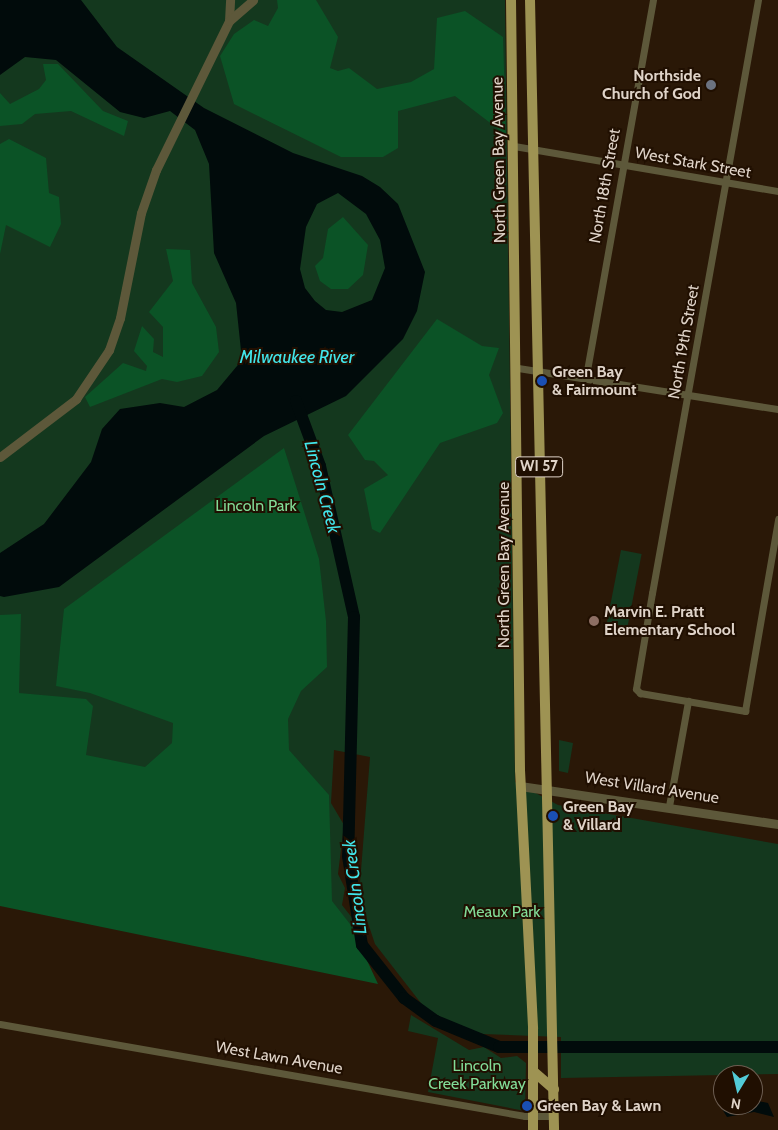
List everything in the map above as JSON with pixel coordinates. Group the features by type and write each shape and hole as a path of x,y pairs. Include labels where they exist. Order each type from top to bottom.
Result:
{"main road":[{"name":"North Green Bay Avenue","path":"511,0 518,368 520,786 532,1029 532,1130"},
{"name":"North Green Bay Avenue","path":"530,0 543,786 553,1028 554,1130"},
{"path":"533,1068 554,1089"}],"street":[{"path":"229,21 230,0"},
{"path":"0,457 76,399 109,350 120,318 141,213 172,138 229,21 253,0"},
{"name":"North 18th Street","path":"586,376 653,0"},
{"name":"North 19th Street","path":"688,702 636,689 758,0"},
{"name":"West Stark Street","path":"514,146 778,191"},
{"path":"518,368 537,368 778,409"},
{"path":"668,806 688,702 744,711 778,520"},
{"name":"West Villard Avenue","path":"520,786 543,786 778,824"},
{"name":"West Lawn Avenue","path":"0,1024 532,1117 554,1116"}],"green space":[{"name":"Lincoln Park","path":"0,0 505,0 515,782 558,805 778,844 778,1074 763,1074 763,1065 713,1065 713,1075 561,1078 561,1037 483,1034 455,1026 424,1007 375,944 364,911 360,883 370,757 334,750 331,803 344,825 338,874 345,888 342,905 353,919 366,971 0,904"},
{"path":"277,0 316,0 338,37 330,68 338,71 349,68 377,89 411,82 434,69 437,18 465,11 503,37 506,135 455,96 398,111 398,148 383,157 341,157 234,104 220,56 234,34 254,20 268,26 278,8"},
{"path":"43,64 58,64 103,111 128,121 124,136 71,111 35,114 22,124 0,126 0,93 10,104 39,89 46,80"},
{"path":"9,139 46,158 49,193 59,197 61,224 50,247 6,225 0,254 0,144"},
{"path":"343,217 368,245 363,275 348,289 331,289 320,281 315,266 323,258 328,229"},
{"path":"166,249 190,250 192,283 216,327 219,352 202,376 177,382 162,379 90,407 85,397 123,363 146,371 147,366 134,351 142,326 154,339 153,352 163,357 163,327 149,312 173,281"},
{"path":"437,319 482,346 499,348 489,375 503,413 497,423 440,443 380,533 372,529 364,489 388,475 374,461 365,460 348,435"},
{"path":"284,448 319,559 326,621 327,667 301,691 288,719 289,750 329,795 332,901 350,924 378,984 0,906 0,615 21,614 19,693 86,699 93,706 86,755 145,767 172,743 173,723 90,693 56,686 64,609"},
{"path":"621,550 642,554 627,627 607,623"},
{"path":"559,740 573,743 568,773 559,771"},
{"name":"Lincoln Creek Parkway","path":"411,1015 469,1050 484,1047 501,1058 517,1056 526,1063 525,1111 428,1092 438,1038 408,1031"}],"water":[{"name":"Milwaukee River","path":"0,0 81,0 117,47 204,108 293,153 362,176 380,187 398,204 425,272 417,311 403,339 346,396 264,436 59,587 4,597 0,596 0,553 44,524 91,462 102,429 120,409 160,403 184,407 217,390 242,360 236,303 214,253 209,164 195,130 170,111 144,118 120,112 56,60 25,57 0,75","holes":["338,193 366,214 380,240 385,268 372,300 342,312 326,310 315,301 305,288 300,269 306,227 317,204"]},
{"path":"763,1102 768,1103 774,1117 763,1114"}],"waterway":[{"name":"Lincoln Creek","path":"296,401 320,466 354,617 348,856 362,945 404,998 436,1021 499,1047 778,1047"}],"place":[{"name":"Northside Church of God","path":"711,85"},
{"name":"Green Bay & Fairmount","path":"542,381"},
{"name":"Marvin E. Pratt Elementary School","path":"594,621"},
{"name":"Green Bay & Villard","path":"553,816"},
{"name":"Green Bay & Lawn","path":"527,1106"}],"park label":[{"name":"Meaux Park","path":"502,912"}]}
